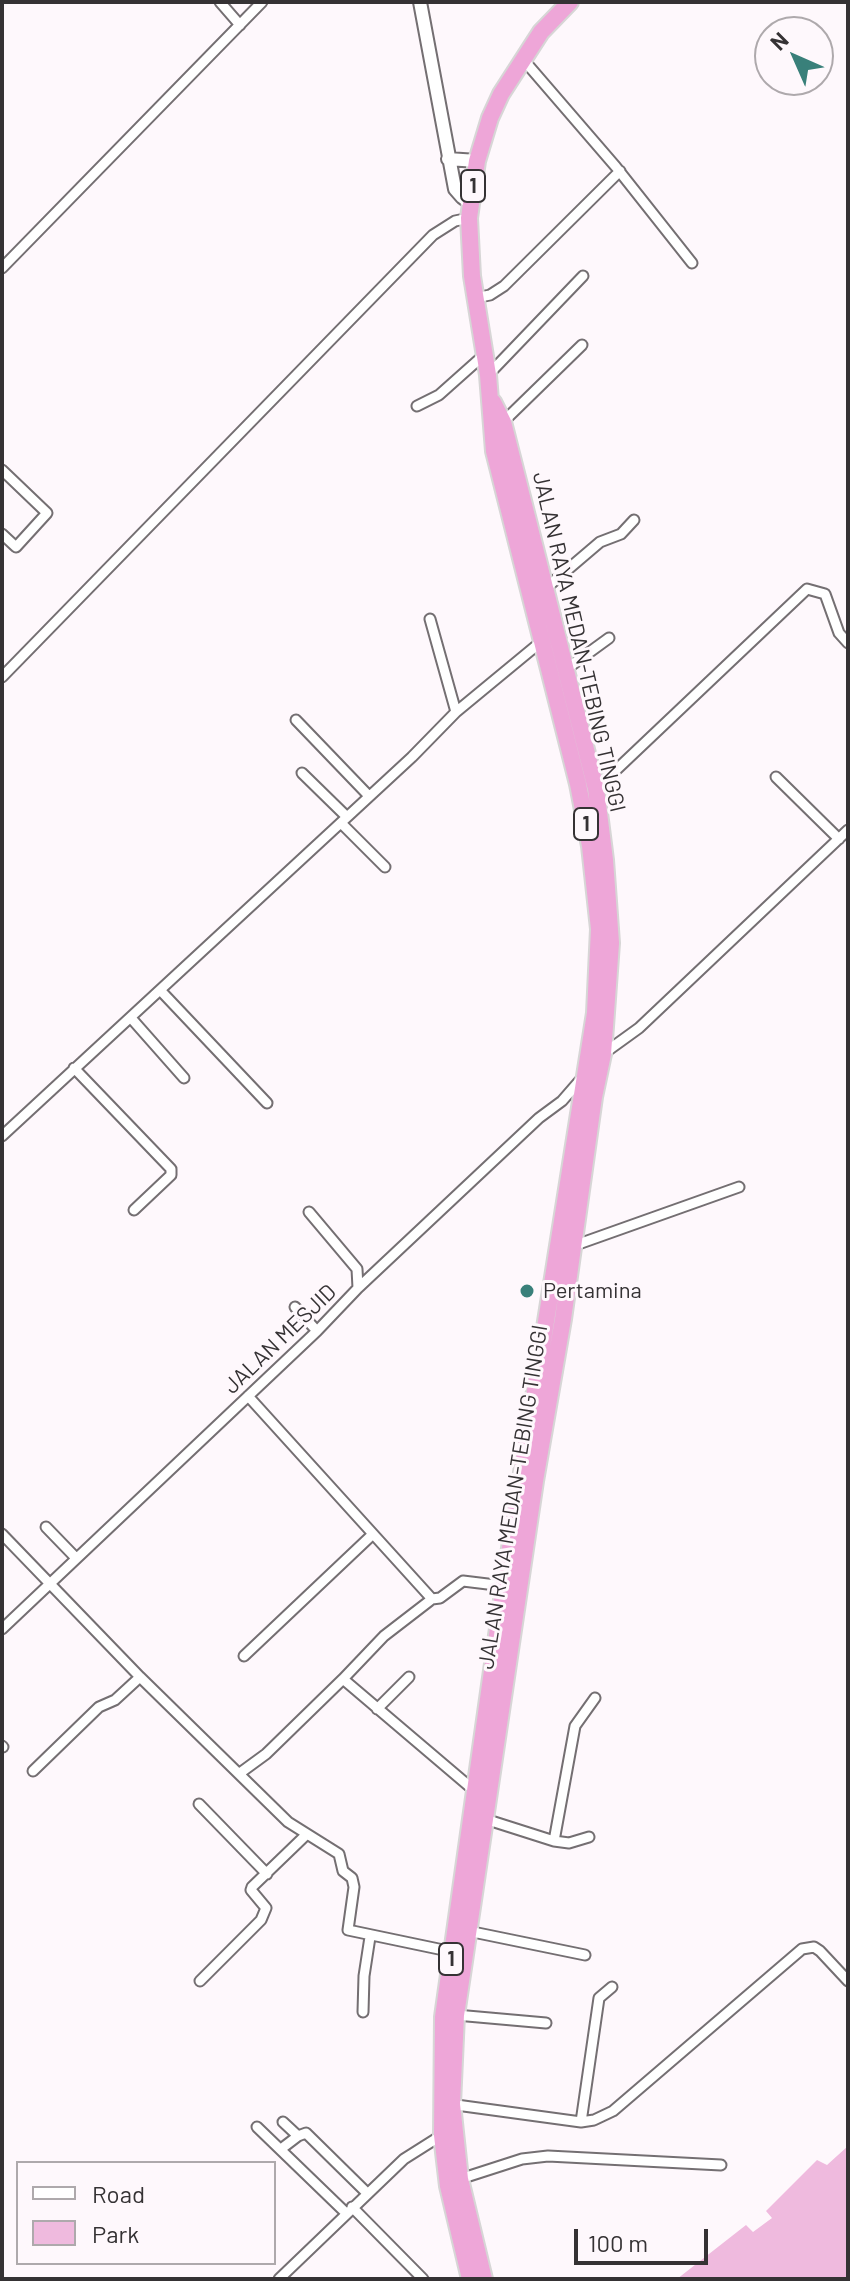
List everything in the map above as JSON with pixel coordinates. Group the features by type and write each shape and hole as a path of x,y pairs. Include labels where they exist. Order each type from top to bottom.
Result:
{"highway":[{"name":"JALAN RAYA MEDAN-TEBING TINGGI","path":"470,2279 448,2186 442,2135 485,1819 505,1639 504,1586 550,1309 599,976 599,929 578,784 494,451 491,397 475,298 470,211 477,161 490,118 522,58 570,2"},
{"name":"JALAN RAYA MEDAN-TEBING TINGGI","path":"484,2279 464,2206 447,2104 443,2017 476,1792 563,1319 603,1054 611,928 596,789 503,422 491,397"}],"street":[{"path":"220,2 240,25"},
{"path":"2,268 262,2"},
{"path":"2,677 433,235 470,211 455,189 420,2"},
{"path":"522,58 620,171 692,263"},
{"path":"448,159 477,161"},
{"path":"475,298 490,295 504,286 620,171"},
{"path":"488,375 583,276"},
{"path":"503,422 582,345"},
{"path":"417,406 439,395 485,354"},
{"path":"2,470 47,513 16,547 2,534"},
{"path":"546,588 600,542 621,534 634,520"},
{"path":"596,789 807,589 825,594 839,633 848,643"},
{"path":"430,619 456,712"},
{"path":"565,670 609,638"},
{"path":"2,1136 344,820 456,712 542,641"},
{"path":"296,720 369,796"},
{"path":"302,773 385,867"},
{"path":"603,1054 639,1028 844,836 776,777"},
{"path":"160,990 267,1103"},
{"path":"131,1018 184,1078"},
{"path":"74,1068 171,1169 171,1175 134,1210"},
{"name":"JALAN MESJID","path":"2,1629 317,1331 358,1288 539,1118 562,1101 584,1076"},
{"path":"572,1247 739,1187"},
{"path":"309,1212 357,1269 358,1288"},
{"path":"295,1307 317,1331"},
{"path":"248,1396 432,1599"},
{"path":"46,1527 76,1558"},
{"path":"2,1534 140,1677 296,1830 341,1857 343,1871 352,1878 354,1887 348,1930 453,1952"},
{"path":"244,1656 373,1534"},
{"path":"240,1773 266,1754 384,1636 432,1599 440,1598 463,1581 504,1586"},
{"path":"2,1613 10,1621"},
{"path":"33,1771 99,1707 115,1700 140,1677"},
{"path":"377,1709 409,1677"},
{"path":"343,1679 476,1792"},
{"path":"554,1841 575,1726 595,1698"},
{"path":"199,1804 267,1874"},
{"path":"485,1819 554,1841 569,1843 589,1837"},
{"path":"200,1981 265,1914 266,1908 251,1888 307,1834"},
{"path":"468,1931 585,1955"},
{"path":"363,2012 370,1937"},
{"path":"447,2104 581,2122 594,2120 613,2111 802,1949 809,1947 820,1951 848,1981"},
{"path":"581,2122 599,1998 612,1987"},
{"path":"456,2015 546,2023"},
{"path":"283,2122 298,2136"},
{"path":"257,2127 423,2279"},
{"path":"281,2149 306,2133 367,2193"},
{"path":"279,2279 415,2150 442,2135"},
{"path":"460,2179 522,2159 548,2156 721,2165"}],"green space":[{"path":"848,2146 848,2279 677,2279 746,2225 753,2232 772,2218 766,2211 817,2160 827,2165"}],"place":[{"name":"Pertamina","path":"527,1291"}]}
